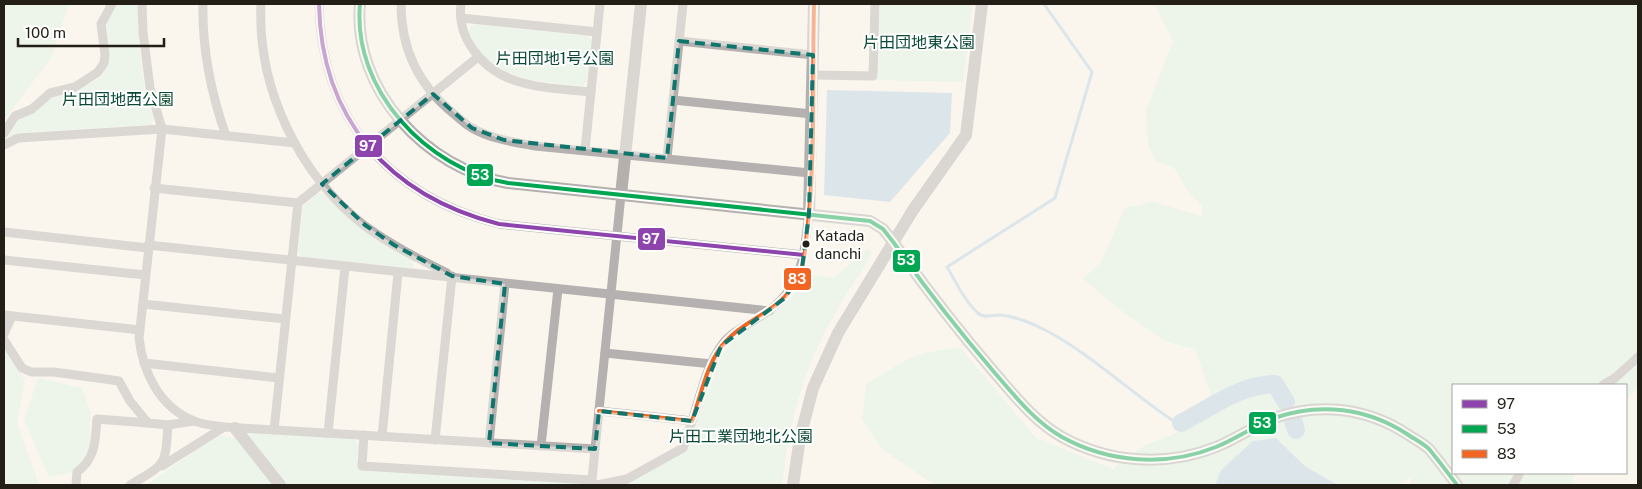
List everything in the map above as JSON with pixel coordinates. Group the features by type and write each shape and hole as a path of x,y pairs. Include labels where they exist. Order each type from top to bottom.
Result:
{"street":[{"path":"4,133 15,116 32,109 50,93 75,87 98,72 104,63 105,55 101,24 112,4"},
{"path":"142,4 143,32 150,88 162,129 139,338 149,380 162,397 175,409 194,421"},
{"path":"203,4 202,31 208,67 226,136"},
{"path":"261,4 261,29 269,78 276,100 295,143 322,184 365,225 394,245 452,276"},
{"path":"319,4 321,37 332,83 354,128 394,173 413,188 441,204 470,216 498,224 804,255"},
{"path":"360,4 360,22 368,64 400,120 434,152 465,171 508,183 870,221 883,229 968,342 1023,405 1049,428 1081,445 1125,458 1158,460 1216,447 1273,418 1300,411 1324,408 1344,409 1390,423 1428,448 1457,485"},
{"path":"401,4 402,24 408,50 422,81 433,94 472,128 496,138 535,146 810,173"},
{"path":"461,4 461,18 468,42 478,57 495,73 514,82 591,92"},
{"path":"585,150 600,4"},
{"path":"593,484 641,4"},
{"path":"667,158 683,4"},
{"path":"364,435 362,466 593,484 627,479 683,448 712,364 721,346 730,336 770,311 793,286 802,268 809,214 814,4"},
{"path":"813,75 873,76 874,4"},
{"path":"793,485 800,438 813,388 838,333 913,210 966,135 982,4"},
{"path":"461,18 597,32"},
{"path":"679,41 813,55"},
{"path":"154,188 298,203 478,57"},
{"path":"673,100 812,114"},
{"path":"4,145 18,138 162,129 295,143"},
{"path":"274,430 298,203"},
{"path":"4,232 398,273 452,276 505,284 770,311"},
{"path":"4,260 145,275"},
{"path":"328,433 345,267"},
{"path":"382,436 398,273"},
{"path":"435,440 452,276"},
{"path":"489,443 505,284"},
{"path":"541,446 558,289"},
{"path":"143,304 285,319"},
{"path":"4,334 8,316 140,330"},
{"path":"4,340 22,368 31,372 54,372 118,380 130,401 148,423"},
{"path":"605,353 712,364"},
{"path":"1605,384 1623,372 1638,357"},
{"path":"144,363 279,378"},
{"path":"599,411 692,421"},
{"path":"76,485 77,472 86,465 93,452 97,419 168,425 194,421 230,427 595,449"},
{"path":"160,467 166,457 168,425"},
{"path":"130,485 230,427"},
{"path":"230,427 280,485"},
{"path":"1512,485 1519,474"}],"highlighted area":[{"path":"679,41 813,55 809,214 802,268 785,298 721,346 692,421 599,411 595,449 489,443 505,284 452,276 394,245 365,225 322,184 433,94 472,128 504,140 667,158"}],"green space":[{"path":"4,4 69,4 51,58 4,120"},
{"name":"片田団地西公園","path":"116,4 132,4 138,7 143,78 154,119 151,125 15,133 14,137 4,142 5,135 9,129 30,109 58,93 92,82 103,74 107,61 104,24 107,16"},
{"name":"片田団地東公園","path":"880,4 973,4 963,82 878,80"},
{"path":"1154,4 1638,4 1638,387 1627,400 1627,384 1452,384 1452,474 1575,474 1571,485 1410,485 1412,476 1398,485 1338,485 1306,467 1276,438 1221,470 1215,485 935,485 883,450 862,420 866,385 910,359 933,351 946,349 961,348 1036,438 1113,469 1145,445 1172,435 1217,412 1195,349 1166,342 1123,312 1083,279 1101,262 1125,208 1153,202 1201,216 1203,207 1187,190 1175,169 1156,161 1148,145 1146,111 1173,41"},
{"name":"片田団地1号公園","path":"472,24 587,36 592,41 587,81 583,86 532,80 501,69 488,60 477,48 469,31"},
{"path":"318,193 326,194 366,231 413,261 413,268 303,258 298,252 303,206"},
{"name":"片田工業団地北公園","path":"869,248 871,255 827,327 807,373 791,428 782,485 613,485 629,482 686,451 721,357 730,345 787,301 797,289 805,274 833,278"},
{"path":"4,345 25,381 17,422 39,485 4,485"},
{"path":"38,378 82,388 91,413 89,448 74,472 49,477 24,420"},
{"path":"245,432 354,438 359,445 358,468 582,482 585,485 146,485 217,435 251,441"}],"water":[{"path":"827,90 952,93 950,133 890,202 824,195"},
{"path":"1276,438 1306,467 1338,485 1215,485 1221,470 1253,441"}],"waterway":[{"path":"1044,4 1092,72 1055,198 947,267 965,298 979,314 984,316 1013,317 1047,331 1081,352 1161,413 1178,424 1181,423"},
{"path":"1181,423 1226,398 1249,388 1262,385 1275,384 1286,402"},
{"path":"1293,420 1296,430"}],"transit line":[{"name":"97","path":"319,4 323,45 332,83 348,117 368,147 394,172 425,194 460,211 499,224 804,255"},
{"name":"53","path":"360,4 361,36 368,66 382,95 401,120 423,143 450,161 478,175 508,183 870,221 883,229 955,325 1025,408 1052,431 1080,446 1118,457 1138,459 1177,458 1216,447 1267,421 1291,413 1326,409 1343,410 1376,418 1392,425 1421,443 1429,449 1457,485"},
{"name":"83","path":"599,411 692,421 709,368 719,349 744,326 772,308 797,280 804,256 812,175 814,4"}],"place":[{"name":"Katada danchi","path":"806,244"}]}
